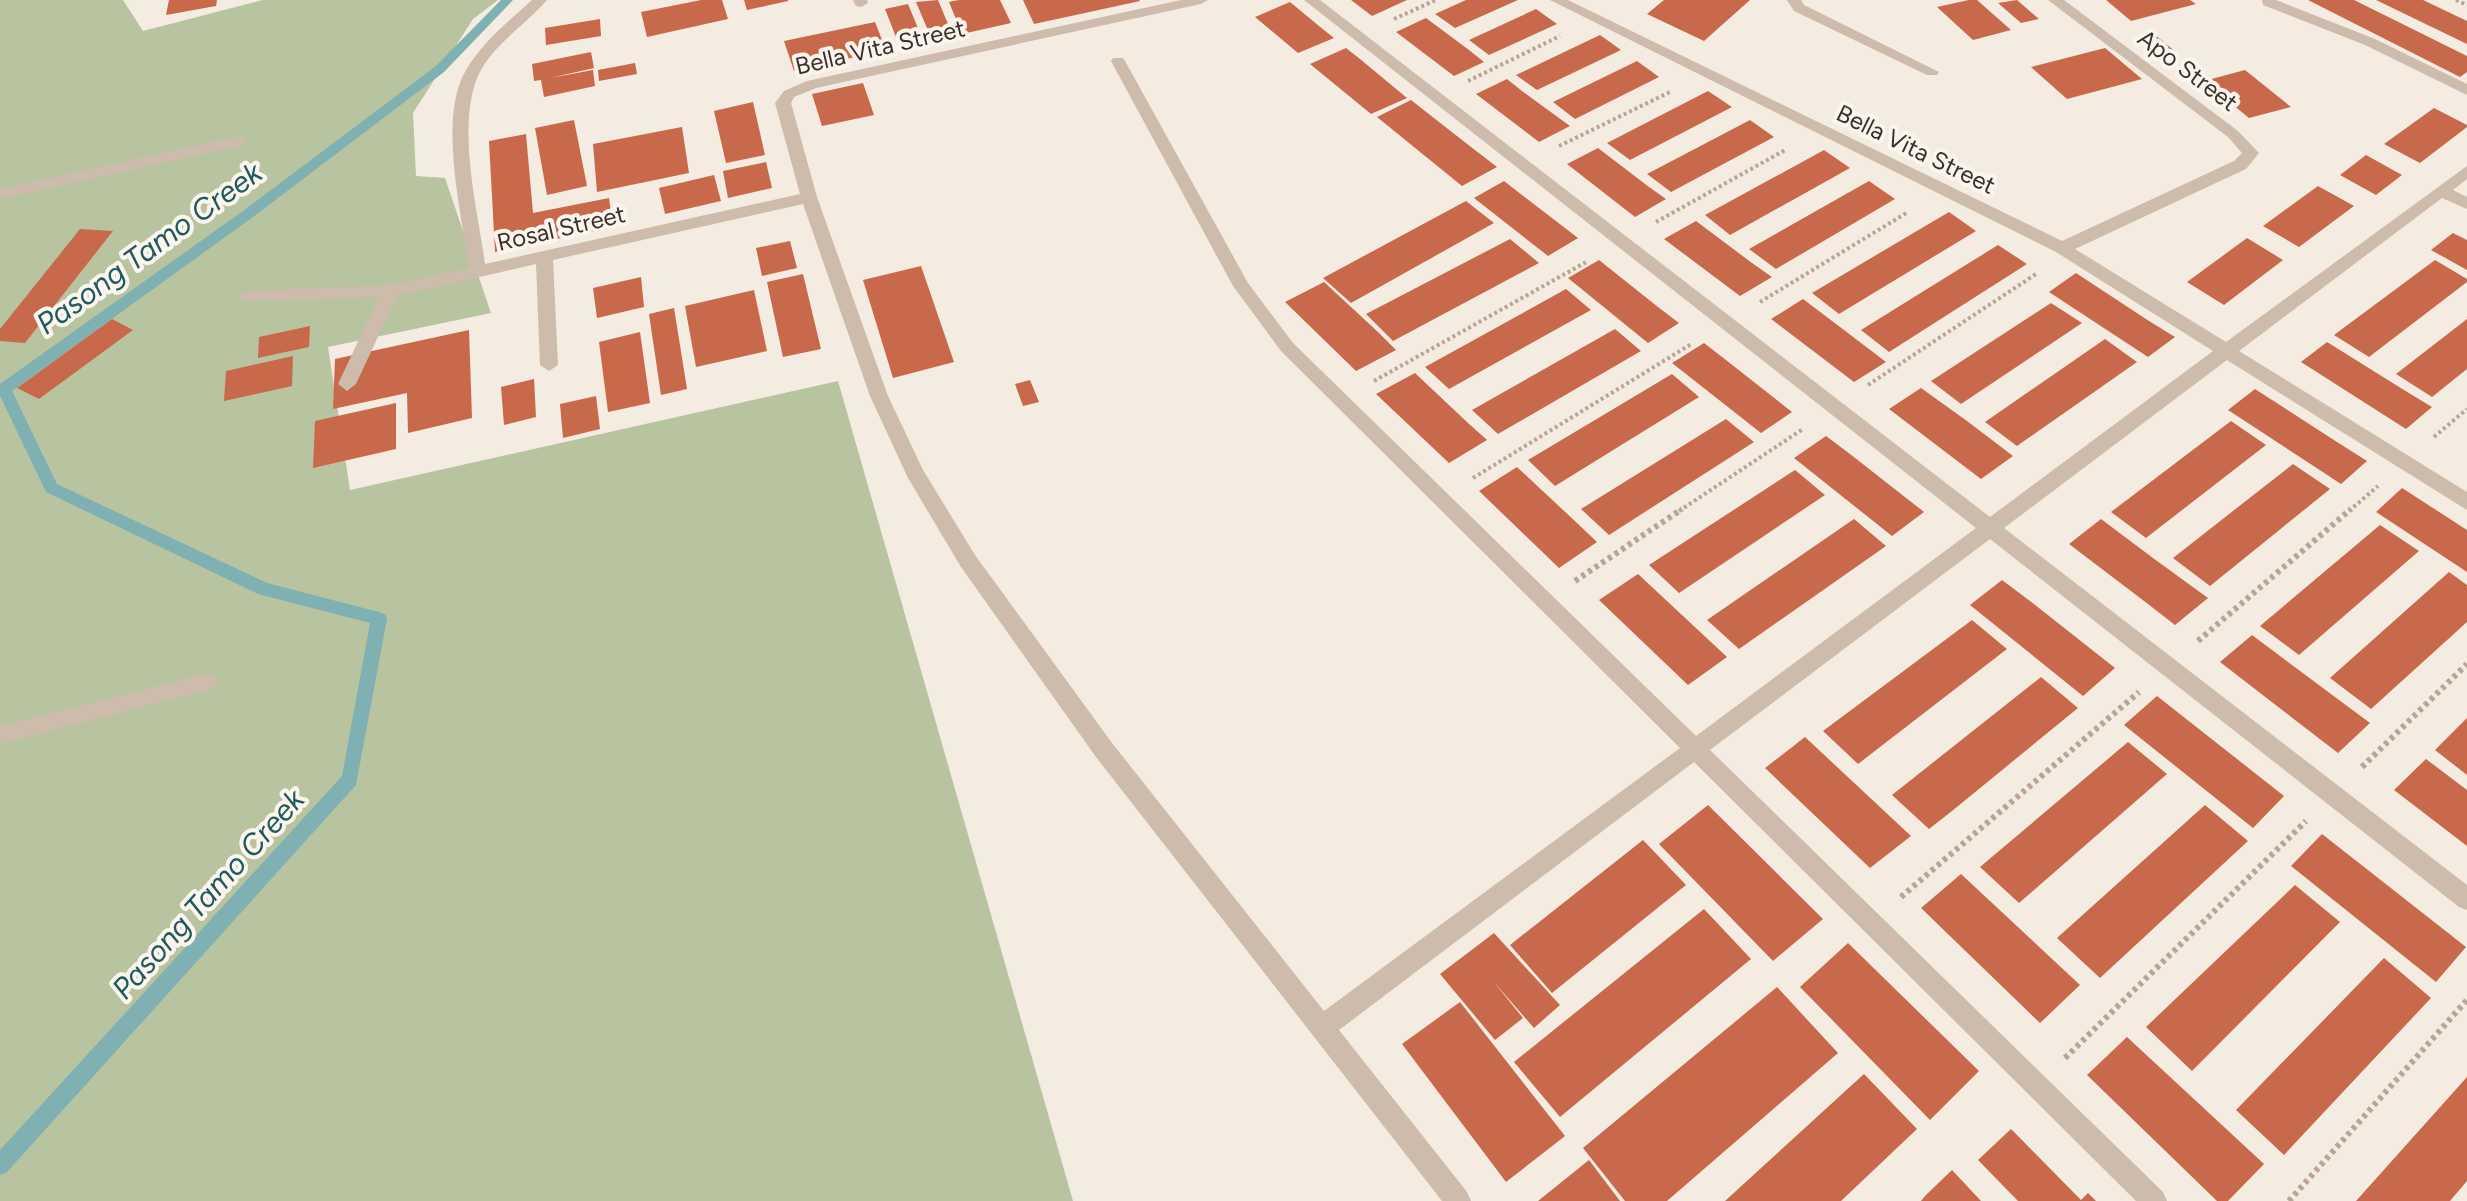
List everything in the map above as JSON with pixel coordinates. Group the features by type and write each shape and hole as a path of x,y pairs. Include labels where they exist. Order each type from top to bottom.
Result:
{"street":[{"name":"Rosal Street","path":"540,0 481,58 466,83 460,120 478,272 544,256 812,206"},
{"name":"Bella Vita Street","path":"812,206 783,103 789,94 799,88 1147,6 1201,0"},
{"path":"1311,0 2467,899"},
{"name":"Bella Vita Street","path":"1557,0 2062,248 2467,502"},
{"path":"1794,0 1799,8 1932,72"},
{"name":"Apo Street","path":"2055,0 2233,134 2251,153 2240,165 2062,248"},
{"path":"2268,2 2370,42 2467,90"},
{"path":"1118,61 1241,286 1287,347 2154,1201"},
{"path":"0,194 239,141"},
{"path":"1322,1028 2467,171"},
{"path":"2441,190 2467,204"},
{"path":"812,206 879,396 915,473 968,561 1104,750 1458,1201"},
{"path":"544,256 549,365"},
{"path":"248,297 391,291 478,272"},
{"path":"347,384 391,291"},
{"path":"0,735 208,682"}],"path":[{"path":"2456,0 2467,5"},
{"path":"1435,97 1568,32"},
{"path":"1522,164 1678,89"},
{"path":"1342,399 1788,148"},
{"path":"1441,497 1909,211"},
{"path":"1546,600 2044,269"},
{"path":"1871,922 2467,409"},
{"path":"2037,1085 2467,664"},
{"path":"2289,1201 2467,1000"}],"green space":[{"path":"0,0 123,0 143,31 263,0 498,0 473,19 413,113 416,176 445,178 491,313 328,347 350,490 838,381 1073,1201 0,1201"}],"building":[{"path":"169,0 217,0 216,6 166,15"},
{"path":"701,0 722,0 728,19 647,37 641,12"},
{"path":"744,0 788,0 788,1 747,10"},
{"path":"938,0 953,36 932,40 916,2"},
{"path":"1000,0 1011,23 962,34 949,2"},
{"path":"1023,0 1139,0 1140,1 1034,24"},
{"path":"1351,0 1407,0 1372,16"},
{"path":"1466,0 1518,0 1455,28 1435,14"},
{"path":"1664,0 1750,0 1704,41 1647,14"},
{"path":"1977,0 2011,30 1973,40 1937,7"},
{"path":"2017,0 2039,19 2021,23 1998,3"},
{"path":"2106,0 2190,0 2196,4 2131,21"},
{"path":"2308,0 2354,0 2467,56 2467,72 2460,77"},
{"path":"2376,0 2423,0 2467,21 2467,44"},
{"path":"1290,2 1334,38 1298,53 1255,17"},
{"path":"908,4 925,45 901,50 885,9"},
{"path":"1536,9 1557,24 1489,55 1469,40"},
{"path":"1426,18 1484,62 1454,76 1396,32"},
{"path":"600,19 601,36 546,45 545,28"},
{"path":"875,22 886,50 794,71 784,41"},
{"path":"1600,35 1621,50 1537,90 1516,75"},
{"path":"2155,35 2176,52 2157,57 2135,39"},
{"path":"1346,48 1407,98 1371,114 1310,64"},
{"path":"2105,48 2142,79 2067,99 2031,67"},
{"path":"591,52 594,68 550,78 593,70 595,86 544,97 541,80 534,81 532,64"},
{"path":"1637,61 1659,77 1575,119 1553,102"},
{"path":"635,63 637,74 599,81 598,70"},
{"path":"2245,70 2291,107 2249,118 2204,81"},
{"path":"1507,79 1570,126 1539,142 1476,94"},
{"path":"863,83 874,115 822,126 812,94"},
{"path":"1708,91 1732,107 1630,160 1607,143"},
{"path":"1411,100 1497,167 1462,186 1377,117"},
{"path":"753,102 765,155 726,163 714,111"},
{"path":"2434,108 2467,127 2420,163 2384,144"},
{"path":"574,120 587,186 547,195 535,128"},
{"path":"1750,120 1774,137 1671,192 1647,174"},
{"path":"682,127 689,173 597,192 593,144"},
{"path":"526,134 533,213 609,198 613,227 495,252 489,141"},
{"path":"1598,148 1666,199 1635,217 1567,164"},
{"path":"1824,150 1850,168 1730,235 1705,215"},
{"path":"2366,155 2402,175 2376,195 2340,175"},
{"path":"766,162 772,188 728,198 723,171"},
{"path":"714,175 721,201 665,214 659,188"},
{"path":"1504,181 1578,238 1548,256 1474,198"},
{"path":"1869,181 1895,199 1776,269 1749,249"},
{"path":"2318,186 2354,206 2299,247 2263,226"},
{"path":"1466,201 1494,223 1351,303 1323,278"},
{"path":"1949,212 1976,231 1839,314 1812,293"},
{"path":"1696,221 1772,277 1740,296 1664,239"},
{"path":"80,229 113,231 25,343 0,341 0,329"},
{"path":"2453,233 2467,240 2467,270 2431,250"},
{"path":"2247,238 2283,260 2224,305 2187,282"},
{"path":"1510,239 1539,263 1393,341 1366,314"},
{"path":"790,241 797,268 762,276 756,248"},
{"path":"1998,245 2027,264 1889,352 1861,330"},
{"path":"1599,260 1679,323 1648,343 1568,278"},
{"path":"2435,260 2467,279 2467,282 2369,357 2334,335"},
{"path":"921,266 954,362 893,378 863,280"},
{"path":"2076,273 2175,337 2148,357 2049,292"},
{"path":"803,274 821,349 783,357 767,282"},
{"path":"641,277 644,307 597,318 593,288"},
{"path":"1324,282 1396,350 1356,371 1285,302"},
{"path":"1566,289 1591,310 1449,389 1425,367"},
{"path":"754,290 767,351 696,367 685,306"},
{"path":"1803,299 1886,362 1854,382 1771,319"},
{"path":"2051,303 2082,323 1961,404 1931,381"},
{"path":"674,308 687,389 661,395 649,314"},
{"path":"112,319 133,330 39,399 17,388"},
{"path":"2467,319 2467,369 2432,397 2396,374"},
{"path":"310,326 309,347 258,358 259,337"},
{"path":"1615,329 1641,351 1498,434 1472,410"},
{"path":"469,330 472,418 408,433 407,393 333,409 335,359"},
{"path":"640,332 650,403 608,412 599,342"},
{"path":"2105,339 2137,362 2017,446 1985,422"},
{"path":"2327,342 2432,407 2406,429 2301,362"},
{"path":"1704,343 1792,412 1761,433 1672,363"},
{"path":"293,356 292,386 224,401 226,371"},
{"path":"1415,373 1487,440 1449,463 1376,394"},
{"path":"1672,374 1699,397 1555,486 1528,460"},
{"path":"534,379 536,417 504,425 501,387"},
{"path":"1030,380 1039,402 1023,406 1015,384"},
{"path":"1921,388 2013,456 1981,479 1889,409"},
{"path":"2255,389 2367,461 2341,484 2228,410"},
{"path":"596,396 600,429 563,438 560,404"},
{"path":"396,403 396,449 313,468 315,421"},
{"path":"1726,419 1754,442 1609,535 1581,509"},
{"path":"2231,421 2266,445 2146,538 2111,512"},
{"path":"1826,436 1924,512 1892,536 1794,458"},
{"path":"2293,464 2330,489 2210,586 2173,558"},
{"path":"1517,467 1597,542 1559,568 1479,491"},
{"path":"1795,470 1825,495 1679,593 1649,565"},
{"path":"2402,488 2467,530 2467,572 2376,512"},
{"path":"1854,519 1886,546 1739,649 1707,620"},
{"path":"2101,519 2208,598 2175,625 2069,544"},
{"path":"2380,525 2419,551 2299,655 2260,626"},
{"path":"2449,572 2467,585 2467,622 2371,709 2330,678"},
{"path":"1638,574 1727,657 1688,685 1599,600"},
{"path":"2002,580 2115,668 2083,696 1970,605"},
{"path":"1972,620 2007,649 1858,764 1823,731"},
{"path":"2252,635 2370,723 2338,753 2220,662"},
{"path":"2041,677 2078,708 1952,811 1929,829 1892,795"},
{"path":"2157,696 2284,796 2253,828 2124,725"},
{"path":"2467,718 2467,775 2435,750"},
{"path":"1805,737 1911,836 1870,868 1765,768"},
{"path":"2128,742 2167,774 2019,903 1980,867"},
{"path":"2426,759 2467,790 2467,846 2394,790"},
{"path":"1708,805 1823,919 1773,961 1659,844"},
{"path":"2205,805 2248,841 2100,978 2057,938"},
{"path":"2322,834 2466,947 2436,982 2291,866"},
{"path":"1643,840 1686,885 1552,993 1510,945"},
{"path":"1961,874 2080,985 2040,1023 1921,908"},
{"path":"2295,885 2340,922 2192,1071 2146,1027"},
{"path":"1704,909 1751,959 1560,1117 1514,1062"},
{"path":"1494,933 1560,1005 1534,1028 1493,981 1523,1018 1495,1040 1440,974"},
{"path":"1848,943 1979,1071 1930,1120 1800,987"},
{"path":"2384,958 2431,998 2284,1155 2236,1110"},
{"path":"1777,987 1838,1053 1667,1201 1625,1201 1583,1148"},
{"path":"1460,1002 1565,1136 1506,1182 1402,1044"},
{"path":"2127,1037 2264,1164 2228,1201 2217,1201 2087,1075"},
{"path":"1864,1074 1917,1129 1841,1201 1725,1201"},
{"path":"2467,1077 2467,1181 2450,1201 2356,1201"},
{"path":"2011,1129 2081,1200 2088,1193 2096,1201 2018,1201 1978,1160"},
{"path":"1589,1160 1620,1201 1538,1201"},
{"path":"1952,1170 1981,1201 1921,1201 1926,1195"}],"waterway":[{"name":"Pasong Tamo Creek","path":"0,1165 350,779 379,619 264,589 51,488 4,389 248,214 440,69 507,0"}]}
